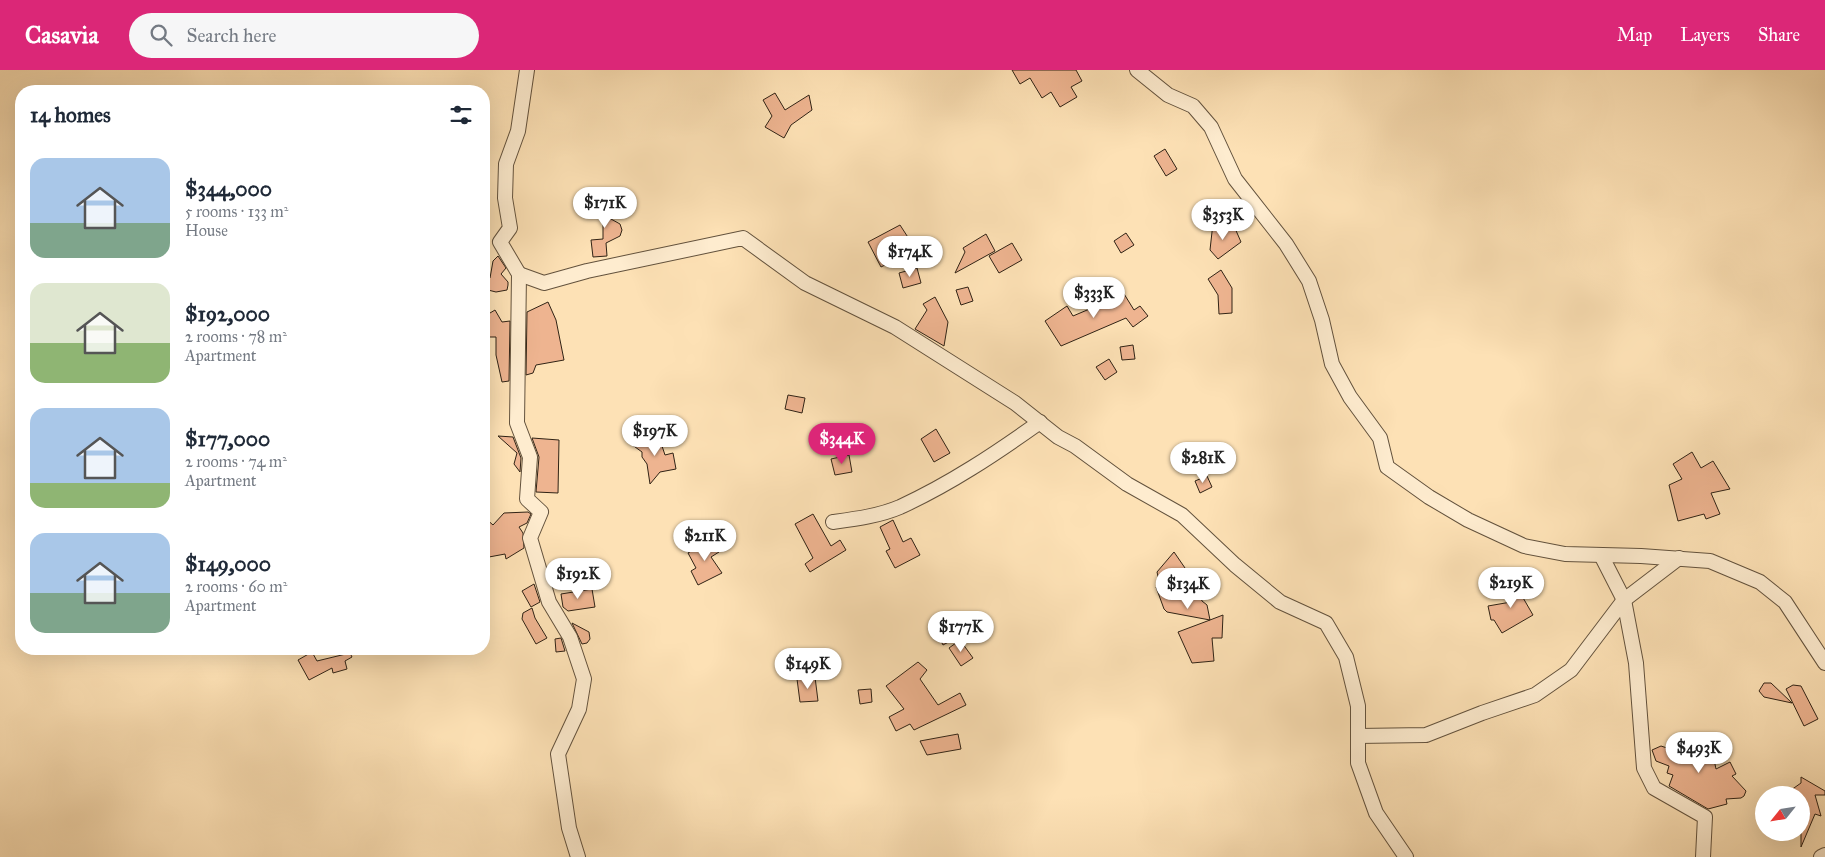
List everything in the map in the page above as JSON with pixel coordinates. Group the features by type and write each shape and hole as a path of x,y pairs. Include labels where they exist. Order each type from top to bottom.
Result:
{"street":[{"path":"527,70 518,131 506,164 505,198 510,228 500,242 519,274 517,423 530,458 526,499 541,512 530,538 549,602 570,637 584,679 578,709 558,754 569,828 578,857"},
{"path":"1137,70 1168,95 1193,106 1211,127 1236,179 1286,244 1309,281 1322,320 1332,364 1350,397 1380,438 1387,467 1429,497 1468,520 1524,546 1541,551 1679,558 1710,562 1760,582 1785,602 1825,663"},
{"path":"519,274 544,284 587,271 743,238 805,283 895,327 1015,402 1127,484 1182,515 1235,565 1280,602 1326,623 1346,657 1358,706 1358,763 1376,813 1406,857"},
{"path":"833,522 864,517 898,507 978,466 1040,422"},
{"path":"1601,555 1624,600 1636,663 1644,768 1654,788 1705,817 1702,857"},
{"path":"1358,736 1426,736 1482,713 1535,695 1571,670 1624,600 1679,558"},
{"path":"1821,857 1825,855"}],"building":[{"path":"1012,70 1076,70 1082,81 1071,87 1077,97 1060,107 1051,92 1042,98 1030,78 1020,84"},
{"path":"775,93 785,110 809,95 812,110 791,125 784,138 765,127 772,116 763,100"},
{"path":"1165,149 1177,169 1166,176 1154,156"},
{"path":"600,200 606,200 610,203 611,219 620,224 622,230 620,236 606,243 607,256 593,257 591,240 603,239 603,220 596,215 594,209 595,203"},
{"path":"1213,223 1222,231 1234,226 1241,242 1218,259 1210,250"},
{"path":"900,225 911,242 893,253 897,259 881,267 868,242"},
{"path":"1126,233 1134,245 1121,253 1114,241"},
{"path":"986,234 995,251 955,273 965,252 963,248"},
{"path":"1012,243 1022,260 999,273 989,256"},
{"path":"498,256 506,268 501,274 508,282 507,290 496,292 490,290 493,261"},
{"path":"917,268 921,283 903,288 899,273"},
{"path":"1221,270 1232,288 1232,313 1219,314 1218,295 1208,279"},
{"path":"968,287 973,301 961,305 956,290"},
{"path":"1121,289 1134,310 1140,306 1148,316 1133,327 1126,318 1061,346 1045,321 1067,306 1073,316 1113,299 1111,295"},
{"path":"935,297 948,322 944,346 915,329 927,310 923,304"},
{"path":"548,302 556,320 564,360 536,365 533,373 526,375 527,312"},
{"path":"495,310 502,322 510,321 509,381 502,382 496,355 496,337 490,337 490,313"},
{"path":"1133,345 1135,359 1122,360 1120,347"},
{"path":"1109,359 1117,372 1105,380 1096,367"},
{"path":"788,395 805,398 802,413 785,409"},
{"path":"936,429 950,453 934,462 921,439"},
{"path":"498,436 513,437 521,458 520,472 514,464 517,453"},
{"path":"659,437 665,455 673,453 676,469 660,472 650,484 647,464 642,457 642,452 631,444"},
{"path":"532,438 559,440 558,493 536,492 539,457"},
{"path":"1692,452 1701,468 1713,461 1730,489 1711,493 1720,514 1706,519 1704,514 1678,521 1669,485 1682,479 1673,464"},
{"path":"849,455 852,472 835,475 831,459"},
{"path":"1207,476 1212,487 1200,493 1195,481"},
{"path":"528,512 531,514 527,523 519,527 523,533 524,548 506,559 505,554 490,557 490,522 493,525 504,513"},
{"path":"813,514 831,546 840,540 846,550 810,572 805,564 813,558 795,524"},
{"path":"893,520 903,542 911,538 920,555 895,568 886,551 890,549 880,527"},
{"path":"711,539 719,552 711,557 722,573 698,585 691,571 696,568 688,553"},
{"path":"1174,552 1196,584 1202,601 1207,605 1210,620 1167,612 1164,609 1156,587 1160,585 1157,572"},
{"path":"1518,582 1524,595 1522,596 1533,615 1502,633 1494,620 1491,620 1488,606 1511,602 1504,588"},
{"path":"534,584 540,602 531,607 522,591"},
{"path":"592,589 595,607 568,611 563,607 561,594"},
{"path":"532,608 535,618 547,638 536,644 522,619 523,613"},
{"path":"1223,615 1222,638 1212,638 1214,661 1192,663 1178,632"},
{"path":"572,623 589,632 590,639 587,643 582,644"},
{"path":"950,628 956,638 943,645 938,635"},
{"path":"561,638 565,651 556,652 555,639"},
{"path":"960,640 973,658 961,666 949,648"},
{"path":"307,655 314,655 317,661 342,655 351,655 352,657 345,661 347,669 333,673 332,668 309,680 298,660"},
{"path":"918,662 927,670 920,679 938,705 960,693 966,705 914,730 910,724 896,731 889,717 904,709 886,686"},
{"path":"815,677 818,701 800,702 797,679"},
{"path":"1764,683 1771,683 1792,703 1764,697 1759,691"},
{"path":"1793,685 1801,686 1818,719 1804,726 1786,689"},
{"path":"871,689 872,702 860,704 858,690"},
{"path":"958,734 961,749 927,755 920,741"},
{"path":"1680,735 1696,740 1694,745 1712,750 1716,769 1730,762 1736,774 1732,776 1746,791 1744,796 1726,799 1727,804 1708,809 1669,786 1673,775 1667,773 1669,766 1656,761 1652,750 1661,746 1676,751"},
{"path":"1801,777 1825,791 1825,795 1815,795 1821,816 1815,814 1810,826 1810,786 1797,786 1801,783"}]}
